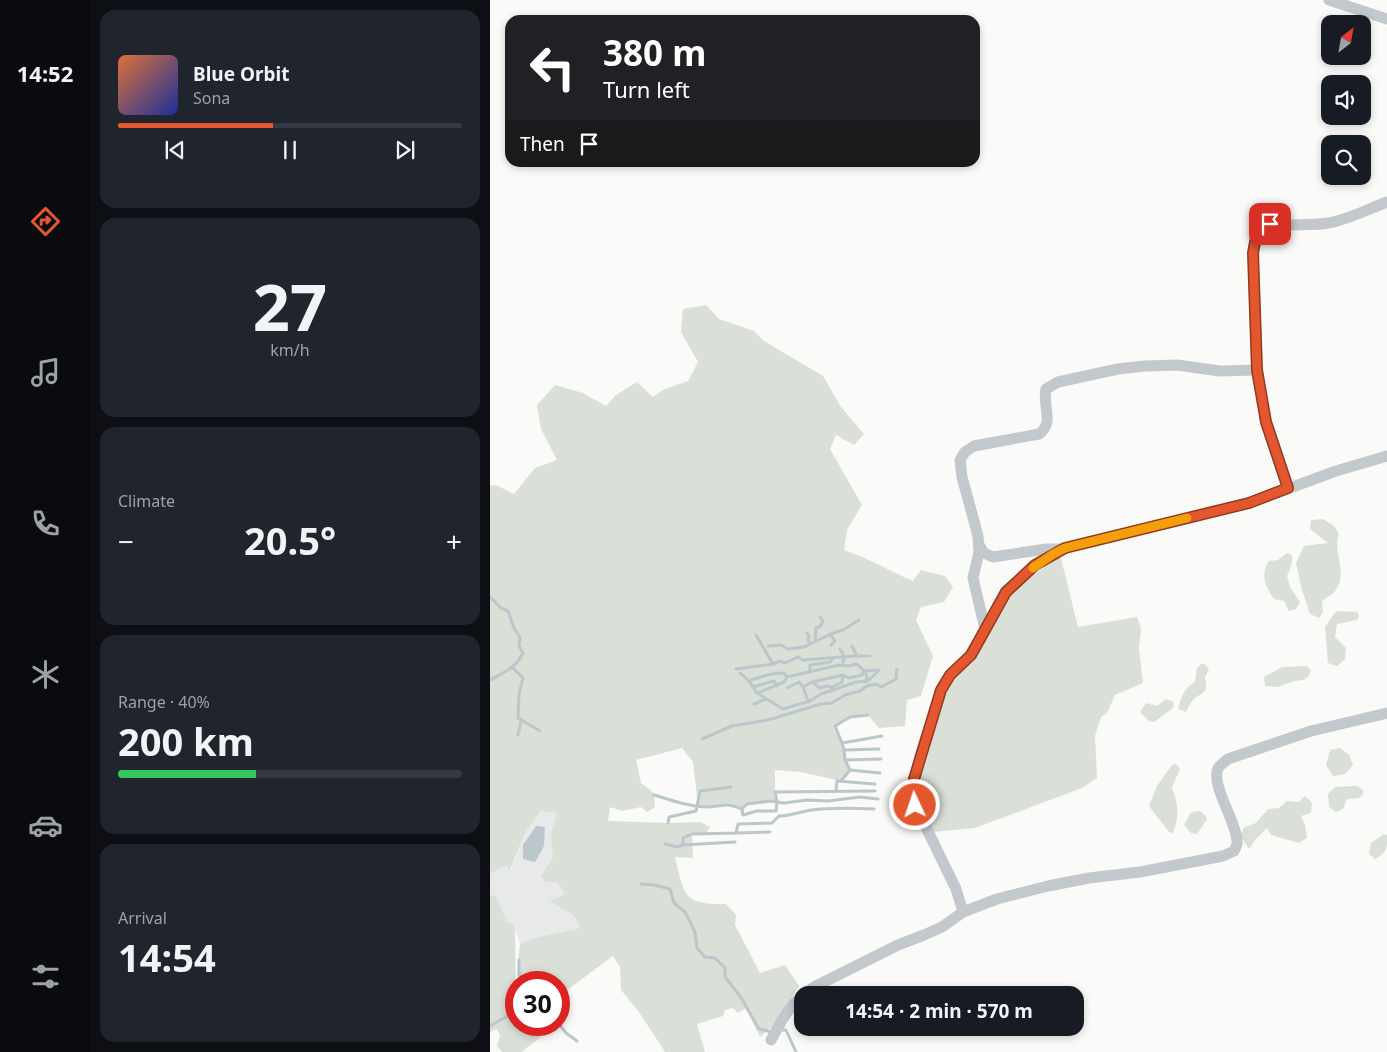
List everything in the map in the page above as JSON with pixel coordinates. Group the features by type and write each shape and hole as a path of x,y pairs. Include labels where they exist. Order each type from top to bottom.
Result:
{"street":[{"path":"1329,0 1387,19"},
{"path":"1288,488 1266,422 1257,370 1253,253 1257,236 1261,228 1270,224 1294,226 1329,223 1387,202"},
{"path":"985,629 973,578 979,545 962,478 960,460 965,452 974,446 1039,434 1045,430 1048,420 1044,399 1046,389 1058,382 1118,369 1145,366 1177,366 1220,371 1257,370"},
{"path":"964,912 956,890 920,817 912,793 920,756 941,690 950,675 971,655 998,604 1016,582 1035,565 1062,550 1249,503 1336,471 1387,456"},
{"path":"979,545 984,553 993,557 1041,549 1062,550"},
{"path":"816,986 898,945 942,927 964,912 997,899 1089,878 1140,872 1223,856 1234,851 1237,844 1234,828 1216,776 1218,768 1228,759 1311,731 1387,714"},
{"path":"771,1040 794,1004"}],"shaded area":[{"path":"706,305 719,319 754,331 764,341 823,376 841,407 864,434 854,445 836,435 830,449 862,505 847,530 844,550 913,581 921,570 945,576 953,587 944,602 921,607 916,620 933,656 921,696 907,700 905,726 879,728 868,715 850,717 835,726 850,770 841,781 801,772 775,770 777,802 747,804 742,809 728,804 707,807 698,805 693,762 682,748 636,760 641,783 654,793 655,807 647,812 641,807 622,811 610,807 608,821 700,822 710,827 706,833 692,834 693,858 675,857 684,889 693,900 712,904 726,904 736,915 735,925 760,973 785,965 799,986 794,986 794,994 772,1027 760,1037 746,1008 738,1013 733,1008 725,1010 723,1016 697,1024 705,1052 665,1052 639,1012 621,990 620,967 613,956 570,988 570,971 517,971 520,944 534,938 581,928 574,916 549,901 565,894 557,882 545,882 541,876 553,858 551,834 557,813 541,811 525,833 510,870 506,865 490,874 490,486 496,485 514,494 535,468 557,460 541,429 537,405 555,385 583,393 606,406 616,395 637,382 653,397 665,389 688,381 698,362 681,332 683,309"},
{"path":"1323,519 1334,526 1339,534 1337,548 1341,577 1335,591 1322,601 1323,612 1319,618 1310,614 1296,563 1304,546 1328,543 1310,529 1311,520"},
{"path":"1287,553 1292,555 1292,558 1287,576 1290,587 1300,602 1296,609 1289,611 1284,601 1274,599 1266,585 1264,576 1269,561 1278,560"},
{"path":"1060,554 1078,627 1137,617 1141,629 1139,648 1143,683 1115,695 1107,713 1101,717 1095,736 1097,778 1082,788 975,828 932,832 915,792 920,769 941,705 954,676 1006,597"},
{"path":"1336,611 1357,612 1359,616 1357,620 1337,624 1335,637 1346,648 1345,659 1337,666 1328,663 1325,627"},
{"path":"1201,664 1205,664 1209,670 1205,677 1206,687 1204,692 1192,701 1186,712 1178,709 1184,693 1195,682 1197,668"},
{"path":"1307,666 1311,670 1309,676 1304,680 1294,681 1278,687 1265,686 1264,677 1282,667"},
{"path":"1166,699 1174,702 1173,708 1154,722 1149,721 1140,712 1146,703 1157,706"},
{"path":"1340,748 1349,755 1353,765 1345,774 1333,776 1326,765 1330,750"},
{"path":"1176,764 1180,769 1172,787 1177,810 1177,821 1173,833 1169,832 1149,806 1157,786 1172,765"},
{"path":"1357,786 1363,790 1363,794 1359,798 1347,799 1343,809 1336,812 1329,807 1328,794 1335,787"},
{"path":"1305,796 1312,803 1311,813 1301,816 1307,838 1299,843 1271,835 1267,828 1249,849 1241,837 1243,828 1256,823 1268,809 1279,808 1287,801 1299,802"},
{"path":"541,811 557,813 551,834 554,858 545,882 557,882 565,894 549,901 574,916 582,928 534,938 520,944 513,924 507,922 496,897 490,895 490,874 506,865 511,870 525,833"},
{"path":"1200,811 1207,819 1197,834 1191,833 1184,825 1191,812"},
{"path":"536,826 545,827 544,846 535,862 523,859 523,845"},
{"path":"1384,834 1387,835 1386,850 1375,859 1369,854 1371,843"},
{"path":"490,895 496,896 507,922 513,924 515,928 515,971 505,971 505,1036 541,1036 522,1052 502,1052 497,1046 500,1036 497,1029 490,1032"}],"waterway":[{"path":"490,597 501,608 508,611 520,638 519,646 523,653 513,666 490,680"},
{"path":"815,641 816,628 823,622 820,617"},
{"path":"768,646 781,645 788,649 804,647 843,630 859,620"},
{"path":"807,633 810,644"},
{"path":"830,634 835,641 831,645"},
{"path":"756,635 773,664"},
{"path":"852,646 857,656"},
{"path":"840,649 844,656 843,662"},
{"path":"736,669 773,664 780,661 785,663 798,657 803,660 870,656"},
{"path":"810,672 810,665 830,662 833,658"},
{"path":"758,693 784,682 787,677 839,665 849,666 857,664 864,671 879,670"},
{"path":"513,668 523,678 519,694 518,718 540,731"},
{"path":"702,739 732,726 768,720 821,704 832,703 845,695 860,691 867,686 876,684 881,687 896,679 897,669"},
{"path":"740,673 749,681 757,693 783,709 810,701 821,694 856,682 868,681 879,670"},
{"path":"787,688 799,682 803,687 812,682 843,675 849,678 862,675 864,671 867,676 866,681"},
{"path":"749,681 762,676 784,673 787,677"},
{"path":"832,687 842,682 843,675"},
{"path":"753,687 774,681 777,686"},
{"path":"813,682 819,688 828,686 835,689"},
{"path":"803,687 808,701"},
{"path":"754,704 766,699"},
{"path":"842,743 835,726 850,717 868,715"},
{"path":"518,735 521,721"},
{"path":"844,750 842,743 882,736"},
{"path":"845,760 844,750 879,749"},
{"path":"850,770 845,760 881,759"},
{"path":"841,781 850,770 880,773"},
{"path":"836,791 837,781 875,784"},
{"path":"668,823 669,817 696,811 700,791 731,787"},
{"path":"742,809 743,815 757,811 776,811 775,792 875,791"},
{"path":"654,795 694,806 727,805 742,809 747,804 771,801 784,803 860,797 878,799"},
{"path":"665,844 677,847 683,845 683,838 692,834 736,833 738,824 772,823 779,816 811,810 835,808 874,809"},
{"path":"736,833 770,832"},
{"path":"683,845 735,842"},
{"path":"641,884 670,889 674,903 685,912 695,932 697,948 705,957 715,958 725,968 725,977 740,996 759,1029 772,1032"},
{"path":"519,960 519,971"},
{"path":"490,1026 505,1017"},
{"path":"781,1030 786,1030 796,1052"},
{"path":"570,1036 577,1041"}],"slow traffic":[{"path":"1033,568 1065,548 1187,518"}],"route":[{"path":"915,805 912,793 914,779 941,690 950,675 971,655 1006,592 1035,565 1065,548 1249,503 1288,488 1266,422 1257,370 1253,253 1261,228 1270,224"}]}
